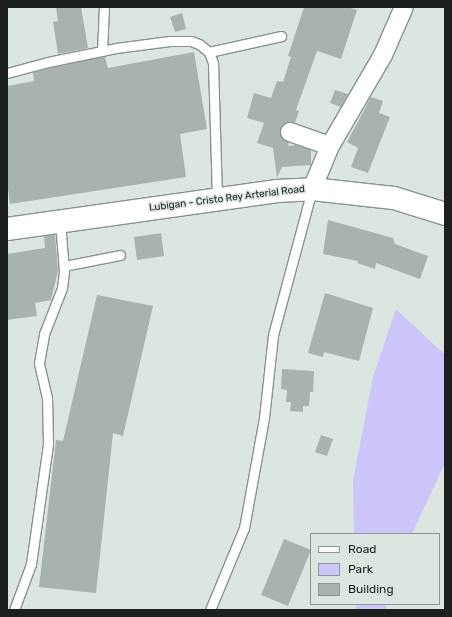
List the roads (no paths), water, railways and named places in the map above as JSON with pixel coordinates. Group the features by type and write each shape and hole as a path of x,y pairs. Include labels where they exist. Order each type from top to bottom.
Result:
{"main road":[{"name":"Lubigan - Cristo Rey Arterial Road","path":"7,229 60,220 217,199 312,189 394,198 445,214"}],"street":[{"path":"312,189 330,146 383,55 404,7"},
{"path":"290,132 330,146"}],"lane":[{"path":"102,51 104,7"},
{"path":"209,52 281,36"},
{"path":"7,73 102,51 170,40 191,40 209,52 213,63 216,110 217,199"},
{"path":"210,610 244,528 264,418 273,335 312,189"},
{"path":"14,610 31,564 48,444 46,398 40,371 40,351 62,288 64,266 60,220"},
{"path":"64,266 120,255"}]}
